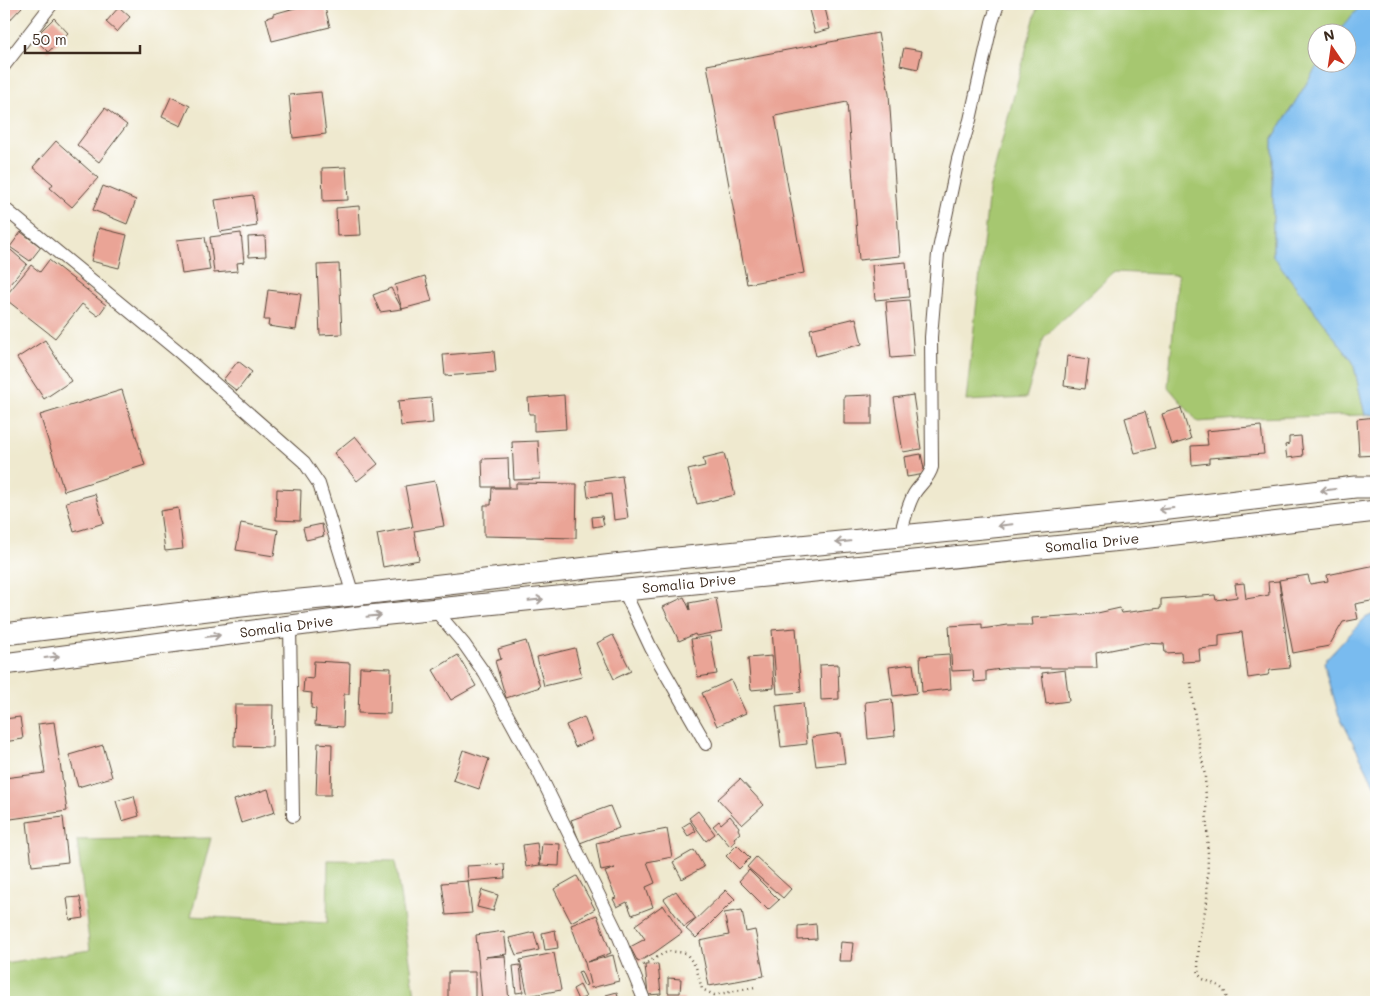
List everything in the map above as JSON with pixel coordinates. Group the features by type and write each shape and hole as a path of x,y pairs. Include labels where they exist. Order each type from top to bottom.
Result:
{"main road":[{"name":"Somalia Drive","path":"4,634 638,562 1135,513 1355,487 1376,487"},
{"name":"Somalia Drive","path":"4,664 290,626 912,560 1141,538 1376,511"}],"street":[{"path":"4,66 52,4"},
{"path":"900,536 910,502 916,491 930,475 932,467 931,337 938,254 958,160 970,120 992,22 998,4"},
{"path":"4,208 178,351 304,462 319,484 353,595"},
{"path":"624,591 651,648 706,744"},
{"path":"435,610 485,674 538,771 616,930 645,1002"},
{"path":"290,626 293,816"}],"path":[{"path":"1191,683 1205,776 1208,854 1207,901 1199,939 1198,969 1199,975 1224,990 1228,1002"},
{"path":"633,971 668,951 686,953 696,967 702,989 714,995 755,987"}],"green space":[{"path":"1038,4 1362,4 1347,22 1308,22 1308,72 1313,72 1273,138 1273,256 1353,362 1365,415 1253,418 1198,422 1168,387 1178,275 1114,272 1044,337 1026,398 966,401 989,190"},
{"path":"211,838 191,916 327,923 328,860 395,861 416,1002 4,1002 4,963 90,950 77,840"}],"water":[{"path":"1362,4 1376,4 1376,415 1365,415 1353,362 1273,256 1273,138 1313,72 1358,72 1358,22 1347,22"},
{"path":"1376,613 1376,788 1338,713 1324,662 1365,618"}],"building":[{"path":"4,4 19,4 22,7 5,25"},
{"path":"310,4 324,4 330,27 272,41 266,18 273,16 273,14"},
{"path":"824,4 830,29 815,33 808,6"},
{"path":"119,7 130,17 117,32 106,22"},
{"path":"54,18 68,33 48,52 34,38"},
{"path":"878,33 889,94 900,256 859,260 847,102 775,116 804,273 747,284 707,65"},
{"path":"904,48 922,51 918,69 900,65"},
{"path":"321,92 326,134 293,138 289,95"},
{"path":"171,97 190,106 181,126 162,117"},
{"path":"105,108 127,125 99,162 77,145"},
{"path":"56,141 98,178 72,207 50,188 53,184 33,167"},
{"path":"346,167 348,200 323,201 322,168"},
{"path":"103,186 136,200 127,224 93,210"},
{"path":"253,195 257,226 220,232 215,200"},
{"path":"359,206 361,235 337,236 336,208"},
{"path":"99,228 127,235 119,268 91,261"},
{"path":"21,232 41,247 30,261 10,247"},
{"path":"241,233 244,262 237,263 238,271 214,273 210,237"},
{"path":"265,236 266,256 249,257 248,237"},
{"path":"205,237 210,270 182,274 177,240"},
{"path":"4,246 27,264 4,291"},
{"path":"49,260 106,305 98,316 82,304 55,338 4,298 31,265 40,272"},
{"path":"906,262 909,297 875,300 872,265"},
{"path":"339,264 342,334 320,335 317,265"},
{"path":"425,276 432,301 402,309 395,285"},
{"path":"391,288 402,309 380,312 373,295"},
{"path":"268,290 301,294 296,330 268,326 269,320 264,320"},
{"path":"909,300 914,356 891,358 886,302"},
{"path":"856,318 862,344 816,356 810,329"},
{"path":"45,340 71,381 44,399 17,358"},
{"path":"494,351 496,372 445,376 443,355"},
{"path":"1067,356 1089,359 1085,389 1064,386"},
{"path":"238,361 252,372 237,391 223,380"},
{"path":"122,390 145,465 64,491 40,415"},
{"path":"564,395 566,429 534,431 534,414 529,414 528,398"},
{"path":"872,395 872,424 844,424 844,396"},
{"path":"913,395 921,449 903,452 894,398"},
{"path":"431,398 433,423 401,426 398,401"},
{"path":"1181,408 1191,439 1172,445 1162,414"},
{"path":"1145,412 1155,448 1135,453 1125,418"},
{"path":"1376,417 1376,455 1359,456 1357,419"},
{"path":"1261,426 1264,454 1209,458 1209,463 1192,465 1191,446 1208,445 1206,431"},
{"path":"355,436 378,464 357,481 334,453"},
{"path":"1301,436 1303,456 1287,458 1285,445 1289,444 1289,437"},
{"path":"538,441 540,479 514,480 512,442"},
{"path":"724,453 735,495 697,504 688,470 705,466 703,458"},
{"path":"921,454 925,474 907,477 904,457"},
{"path":"508,458 509,487 483,487 482,459"},
{"path":"622,476 628,518 614,520 611,494 588,497 586,481"},
{"path":"435,481 444,526 414,531 419,560 383,567 377,534 413,527 405,486"},
{"path":"516,483 577,484 576,538 484,536 484,505 491,505 492,488 516,488"},
{"path":"277,489 301,490 300,521 276,520"},
{"path":"95,494 104,523 74,532 66,502"},
{"path":"178,508 183,549 165,551 160,511"},
{"path":"602,516 604,525 593,527 592,517"},
{"path":"241,523 278,530 274,556 236,550"},
{"path":"322,524 324,536 306,540 303,528"},
{"path":"1376,565 1376,600 1355,604 1358,619 1343,622 1329,646 1293,653 1279,580 1308,575 1310,584 1328,581 1327,575"},
{"path":"1279,581 1290,668 1270,670 1268,675 1248,678 1242,632 1219,635 1219,647 1199,649 1200,661 1182,662 1181,652 1165,653 1164,644 1145,643 1096,653 1097,668 1009,668 986,671 986,681 974,682 973,670 952,671 949,626 982,624 982,629 1008,625 1033,625 1032,618 1093,614 1120,608 1122,613 1161,608 1161,599 1215,595 1216,600 1237,597 1235,584 1244,583 1246,599 1269,595 1268,582"},
{"path":"684,597 690,610 689,603 716,598 722,631 696,636 695,634 679,641 663,607"},
{"path":"796,628 801,692 777,694 772,630"},
{"path":"613,635 631,671 614,679 597,643"},
{"path":"710,636 717,674 698,677 691,639"},
{"path":"526,641 540,687 506,698 495,661 501,659 498,649"},
{"path":"575,648 582,677 544,686 537,657"},
{"path":"949,654 951,689 922,692 920,656"},
{"path":"458,655 476,686 451,700 433,670"},
{"path":"772,656 774,688 751,690 748,658"},
{"path":"314,661 350,663 349,694 344,694 343,727 315,725 316,709 311,708 312,693 303,692 304,678 313,679"},
{"path":"838,664 839,699 821,700 820,665"},
{"path":"913,664 917,693 893,696 889,667"},
{"path":"360,667 391,668 390,714 358,713"},
{"path":"1065,670 1069,701 1046,704 1042,673"},
{"path":"731,680 746,713 717,726 702,693"},
{"path":"892,699 895,736 868,739 865,702"},
{"path":"803,703 807,744 781,747 776,706"},
{"path":"235,705 273,705 272,747 234,746"},
{"path":"20,717 23,739 4,742 4,719"},
{"path":"584,717 593,740 575,747 566,725"},
{"path":"54,722 67,811 4,820 4,778 45,773 38,724"},
{"path":"841,733 845,763 816,766 812,737"},
{"path":"318,743 332,744 331,795 316,795"},
{"path":"103,745 112,777 78,787 69,755"},
{"path":"463,750 489,759 479,789 453,780"},
{"path":"740,779 764,805 742,825 718,799"},
{"path":"268,789 275,812 241,823 234,800"},
{"path":"134,796 139,816 122,821 116,801"},
{"path":"610,806 619,828 580,843 571,820"},
{"path":"698,811 715,834 706,841 689,818"},
{"path":"730,816 739,827 740,833 734,838 736,841 730,846 713,826 719,821 721,824"},
{"path":"63,817 68,862 32,866 27,822"},
{"path":"690,822 696,831 688,836 682,827"},
{"path":"667,829 672,857 647,862 655,883 646,887 653,907 632,915 627,902 617,907 613,899 616,898 605,872 615,868 601,871 596,843"},
{"path":"537,843 540,865 526,867 523,845"},
{"path":"542,843 560,844 559,866 540,865"},
{"path":"737,845 750,858 739,869 726,856"},
{"path":"694,850 704,867 682,879 673,862"},
{"path":"756,857 791,889 783,898 747,867"},
{"path":"504,864 505,878 468,881 467,866"},
{"path":"749,870 779,900 768,910 739,881"},
{"path":"577,876 595,909 571,922 554,889"},
{"path":"468,881 472,913 446,915 442,883"},
{"path":"482,890 498,895 493,911 477,907"},
{"path":"726,890 735,899 696,938 686,929"},
{"path":"676,891 696,919 684,927 664,899"},
{"path":"80,897 84,918 70,920 67,898"},
{"path":"663,905 682,933 638,962 630,947 645,939 635,925"},
{"path":"742,910 746,932 755,930 764,976 709,986 700,941 729,935 724,913"},
{"path":"597,915 611,953 587,962 613,955 619,981 591,988 585,963 571,925"},
{"path":"816,924 817,939 798,940 798,926"},
{"path":"555,930 558,948 545,950 542,933"},
{"path":"504,931 507,954 485,957 505,956 509,1002 482,1002 476,935"},
{"path":"534,932 539,950 516,955 509,938"},
{"path":"841,942 853,943 851,961 839,961"},
{"path":"554,953 561,990 528,996 520,960"},
{"path":"658,964 661,994 648,995 645,965"},
{"path":"520,965 523,992 516,993 513,966"},
{"path":"581,971 587,985 584,986 578,972"},
{"path":"448,972 475,972 475,1002 448,1002"},
{"path":"668,978 681,979 680,993 668,993"},
{"path":"580,985 586,997 578,1000 573,989"},
{"path":"617,992 619,1002 608,1002 606,995"},
{"path":"684,998 684,1002 664,1002 663,999"}]}
